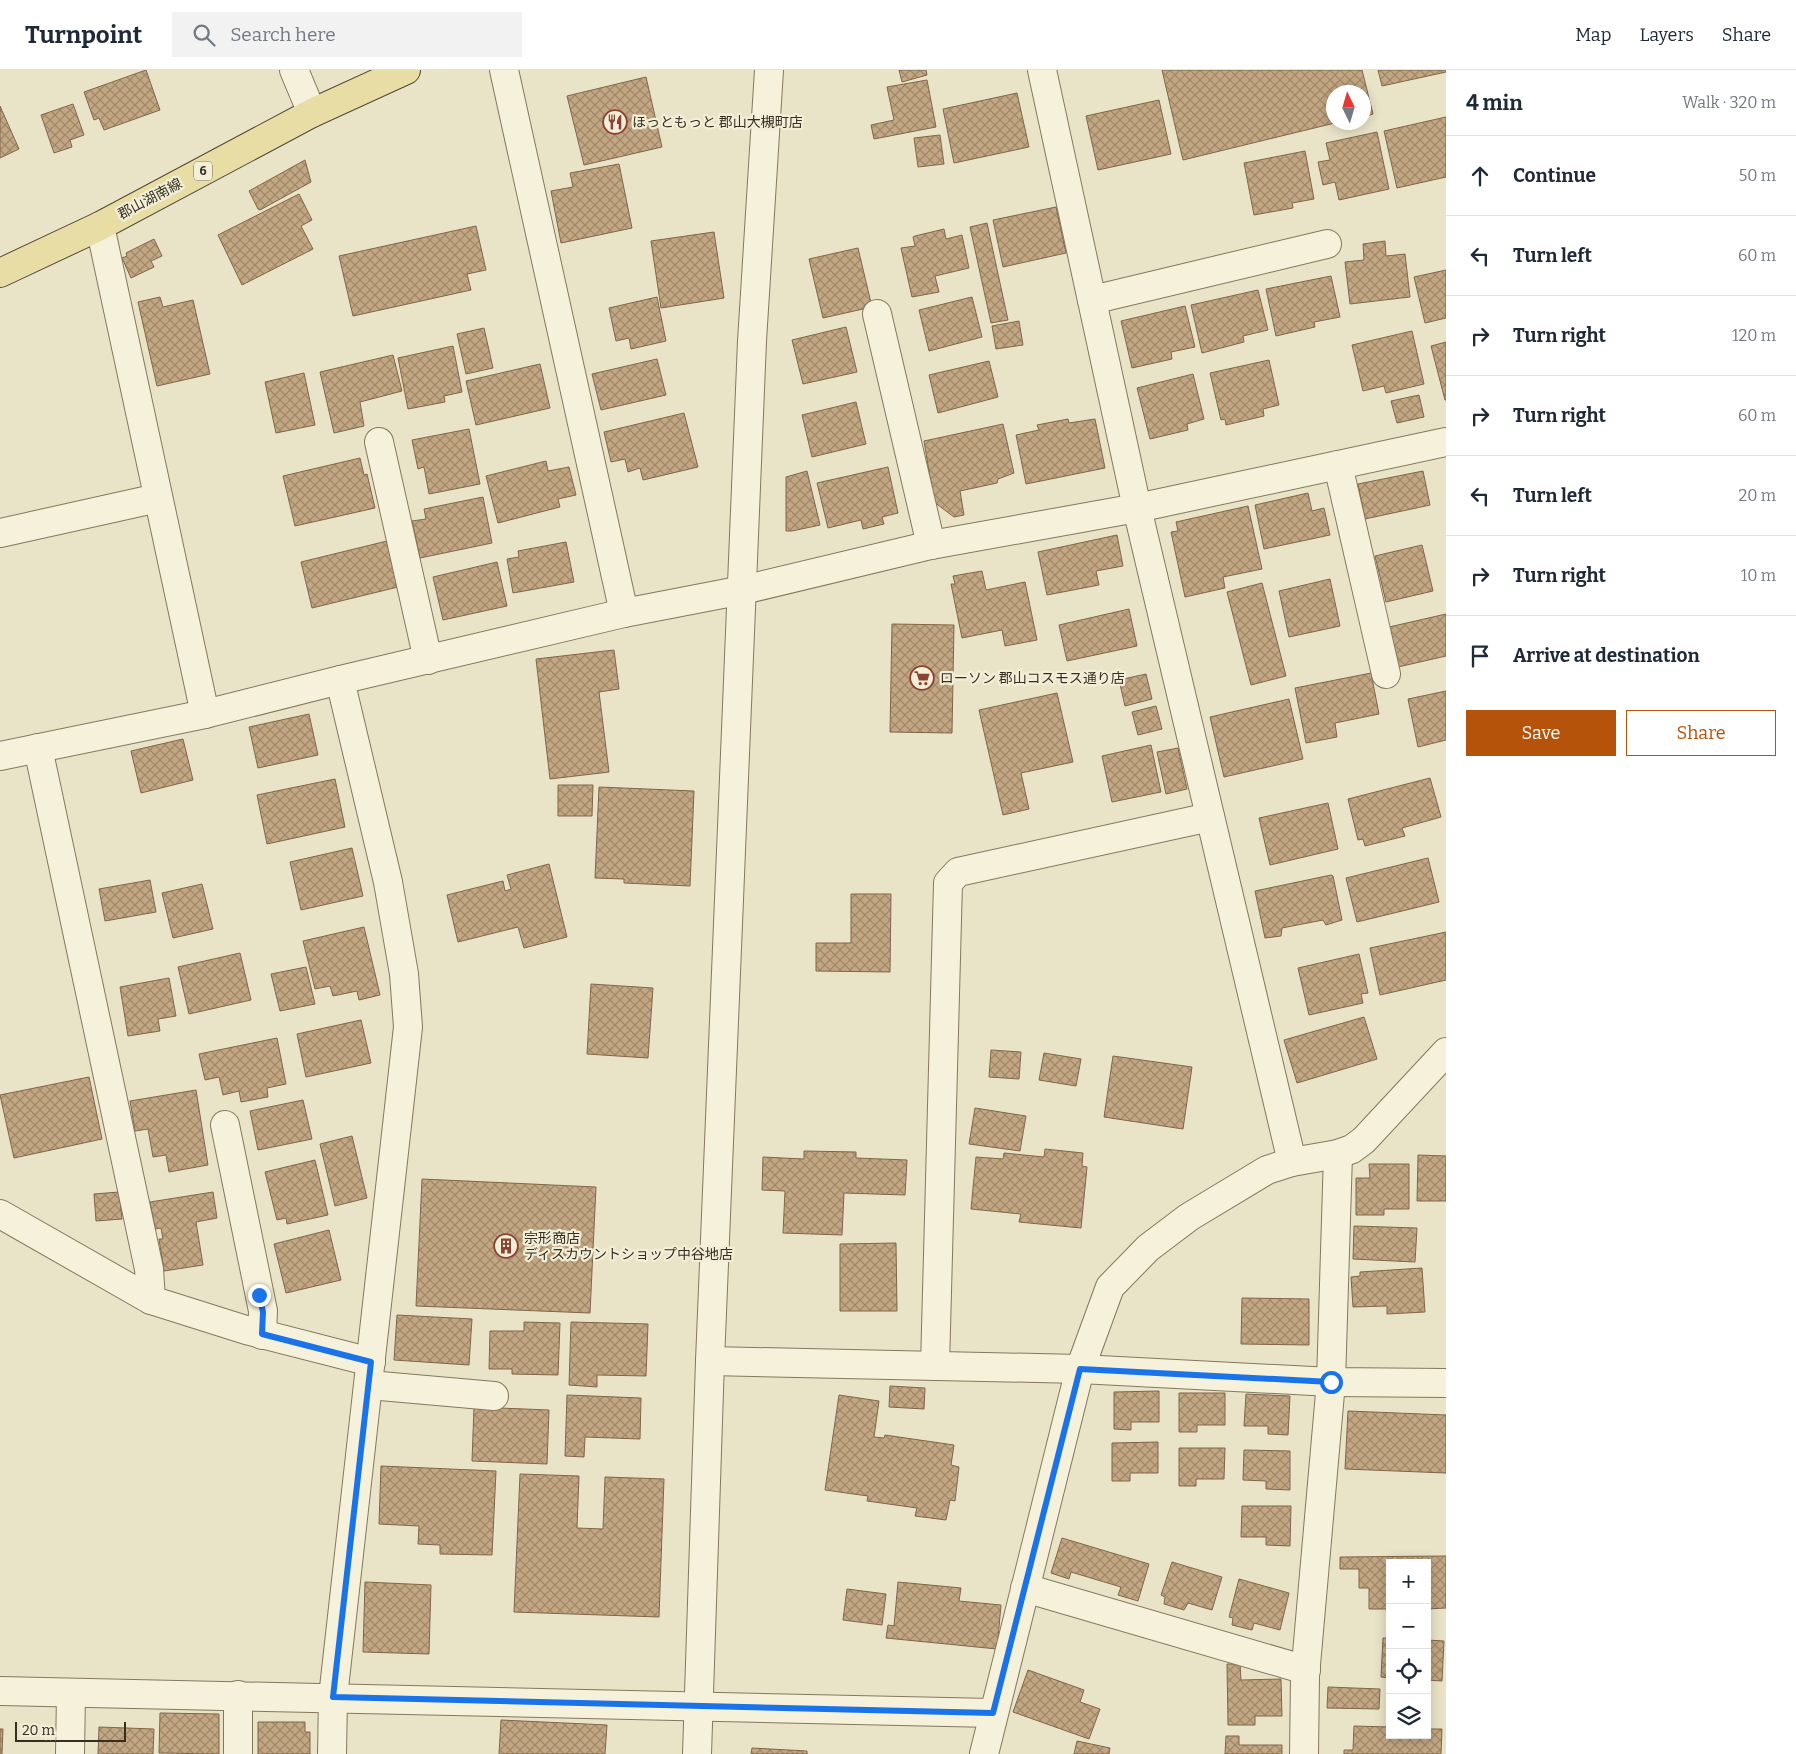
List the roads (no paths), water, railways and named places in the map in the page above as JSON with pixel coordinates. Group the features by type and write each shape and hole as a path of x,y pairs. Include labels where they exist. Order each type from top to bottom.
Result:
{"main road":[{"name":"郡山湖南線","path":"0,273 100,226 312,113 406,70"}],"street":[{"path":"294,70 312,113"},
{"path":"504,70 624,613"},
{"path":"697,1754 697,1707 710,1361 752,341 769,70"},
{"path":"1042,70 1136,508 1292,1162"},
{"path":"100,226 205,714"},
{"path":"1092,300 1327,244"},
{"path":"877,314 931,545"},
{"path":"379,442 428,660"},
{"path":"0,756 205,714 624,613 742,590 931,545 1136,508 1446,442"},
{"path":"1338,465 1386,674"},
{"path":"0,533 158,498"},
{"path":"332,1754 333,1697 408,1027 404,974 388,882 340,680"},
{"path":"38,748 149,1269 151,1300"},
{"path":"935,1366 948,883 958,872 1210,817"},
{"path":"984,1754 1080,1369 1110,1287 1148,1248 1189,1218 1267,1170 1292,1162 1338,1154 1352,1149 1364,1140 1446,1052"},
{"path":"225,1126 263,1312 262,1334"},
{"path":"1304,1754 1306,1670 1331,1382 1338,1154"},
{"path":"0,1214 151,1300 262,1334 370,1374 494,1396"},
{"path":"710,1361 1080,1369 1331,1382 1446,1383"},
{"path":"1024,1588 1306,1670"},
{"path":"0,1691 993,1713"},
{"path":"70,1754 71,1693"},
{"path":"238,1695 238,1754"}],"place":[{"name":"ほっともっと 郡山大槻町店","path":"615,122"},
{"name":"ローソン 郡山コスモス通り店","path":"922,678"},
{"name":"宗形商店 ディスカウントショップ中谷地店","path":"506,1246"}]}
